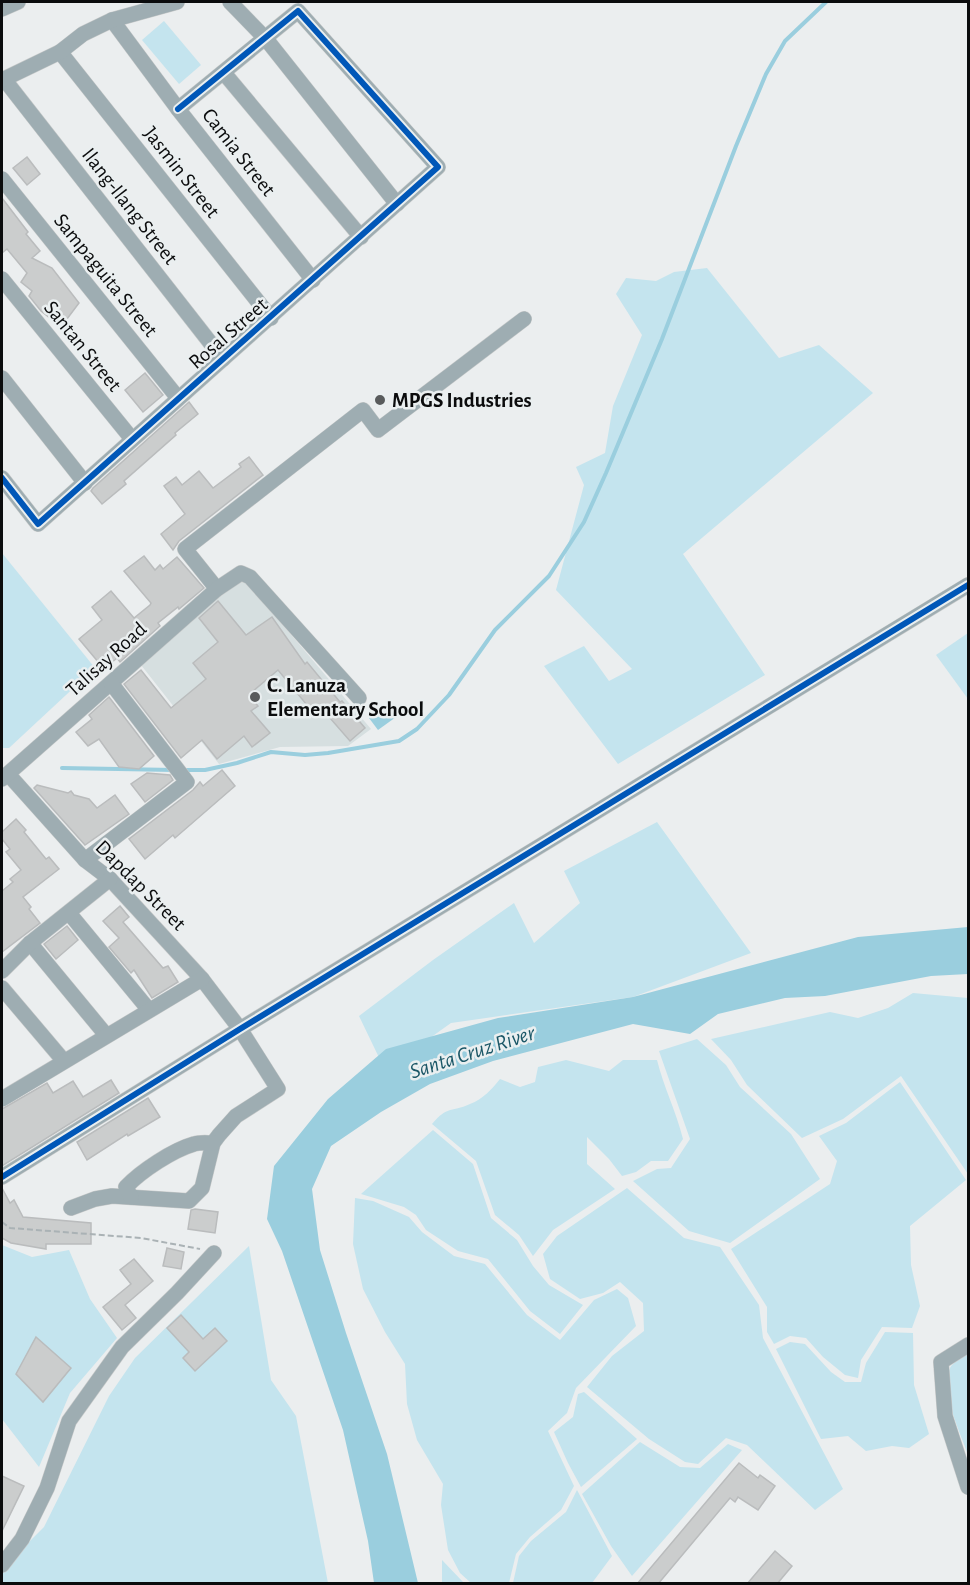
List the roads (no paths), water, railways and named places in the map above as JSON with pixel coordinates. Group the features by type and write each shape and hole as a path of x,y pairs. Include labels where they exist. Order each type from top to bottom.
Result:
{"street":[{"path":"2,9 18,2"},
{"path":"3,79 60,52 82,34 112,20 177,2"},
{"path":"230,2 266,39 397,204"},
{"name":"Rosal Street","path":"2,478 39,524 438,167 298,11 266,39"},
{"name":"Camia Street","path":"112,20 178,109 313,280"},
{"path":"178,109 266,39"},
{"name":"Jasmin Street","path":"60,52 271,318"},
{"path":"224,73 361,237"},
{"name":"Ilang-Ilang Street","path":"3,79 223,359"},
{"name":"Sampaguita Street","path":"2,178 178,398"},
{"name":"Santan Street","path":"2,279 132,439"},
{"path":"217,589 185,549 363,410 378,430 524,320"},
{"path":"2,378 85,483"},
{"name":"Talisay Road","path":"5,777 217,589 241,573 250,577 359,698"},
{"path":"2,1177 240,1029 969,585"},
{"path":"85,860 187,782 111,683"},
{"name":"Dapdap Street","path":"5,777 85,860 110,879 202,979 240,1029 278,1089 236,1116 213,1143"},
{"path":"2,970 30,943 110,879"},
{"path":"69,913 149,1010"},
{"path":"30,943 106,1035"},
{"path":"2,1099 63,1060 202,979"},
{"path":"2,988 63,1060"},
{"path":"71,1208 95,1199 112,1196 189,1201 202,1188 213,1143 197,1143 183,1148 134,1178 126,1187 131,1197"},
{"path":"2,1564 22,1539 47,1488 69,1421 122,1347 214,1253"},
{"path":"969,1345 940,1362 945,1416 969,1487"}],"water":[{"path":"387,705 396,717 378,730 369,718"},
{"name":"Santa Cruz River","path":"968,927 968,974 931,976 825,996 785,998 718,1014 690,1034 633,1024 493,1061 430,1084 381,1112 331,1146 312,1189 320,1250 387,1454 418,1583 374,1583 368,1541 343,1430 282,1251 267,1219 274,1166 328,1099 386,1049 498,1018 633,997 858,937"}],"waterway":[{"path":"184,770 205,770 271,752 305,755 399,741 417,729 449,695 495,630 549,576 584,522 606,473 662,339 766,74 785,41 826,2"},
{"path":"62,768 174,770"}],"place":[{"name":"MPGS Industries","path":"380,400"},
{"name":"C. Lanuza Elementary School","path":"255,697"}]}
